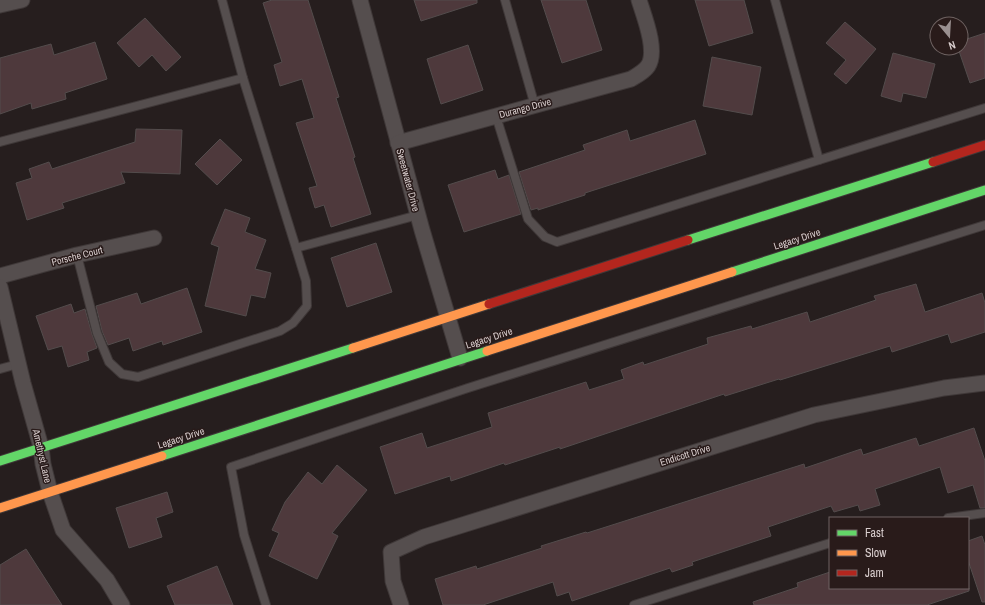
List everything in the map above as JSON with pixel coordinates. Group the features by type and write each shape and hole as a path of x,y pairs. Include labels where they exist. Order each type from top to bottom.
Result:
{"main road":[{"path":"0,461 985,145"},
{"name":"Legacy Drive","path":"0,508 460,358 985,190"}],"street":[{"path":"0,5 22,0"},
{"name":"Sweetwater Drive","path":"360,0 418,215 460,358"},
{"name":"Durango Drive","path":"398,143 631,79 643,72 649,66 652,42 640,0"},
{"name":"Porsche Court","path":"0,276 77,255 154,238"},
{"name":"Amethyst Lane","path":"0,287 18,364 41,447 43,464 50,492 63,530 107,580 122,605"},
{"name":"Endicott Drive","path":"401,605 393,581 391,552 424,537 814,415 944,388 985,383"}],"lane":[{"path":"77,255 97,333 109,362 122,374 138,377 280,331 293,323 307,306 306,281 243,78 222,0"},
{"path":"505,0 535,106"},
{"path":"775,0 819,160"},
{"path":"0,142 243,78"},
{"path":"496,116 528,219 545,237 557,242 985,108"},
{"path":"296,248 418,215"},
{"path":"266,605 244,535 231,467 468,388 985,224"},
{"path":"0,369 18,364"},
{"path":"955,517 985,513"},
{"path":"634,605 829,543"}],"building":[{"path":"272,0 308,0 339,97 336,98 371,214 331,227 324,205 315,208 309,188 317,186 296,123 314,118 302,79 280,86 274,65 282,62 263,3"},
{"path":"414,0 477,0 477,3 421,21"},
{"path":"541,0 586,0 602,50 562,63"},
{"path":"695,0 744,0 753,33 709,46"},
{"path":"145,18 181,57 166,71 152,55 139,67 117,43"},
{"path":"845,22 876,49 846,84 834,74 846,60 826,43"},
{"path":"985,33 985,78 970,83 961,56 969,56 969,38"},
{"path":"95,42 107,79 65,93 66,99 32,109 31,103 0,114 0,58 51,44 54,55"},
{"path":"468,45 483,90 441,104 427,59"},
{"path":"893,53 935,64 926,98 903,93 901,102 881,96"},
{"path":"712,57 761,67 752,115 703,106"},
{"path":"695,120 706,154 585,193 585,195 538,210 538,208 531,210 519,172 585,150 583,145 627,130 630,141"},
{"path":"136,129 182,130 180,174 121,172 125,183 62,203 64,208 27,220 16,183 32,178 29,169 49,162 52,169 135,142"},
{"path":"220,139 242,160 217,185 195,164"},
{"path":"495,170 498,179 509,175 521,214 464,232 448,185"},
{"path":"225,209 250,218 245,232 266,240 255,269 271,273 265,298 251,295 246,316 205,306 219,247 211,244"},
{"path":"376,243 392,292 347,307 331,258"},
{"path":"916,284 925,312 982,293 985,303 985,332 951,343 948,334 892,352 890,346 725,396 724,394 560,449 560,447 505,465 504,463 451,481 450,476 395,494 380,447 422,433 427,448 492,427 488,413 586,382 589,390 624,379 621,370 643,362 644,365 708,344 707,338 751,326 752,329 807,312 810,322 876,300 874,296"},
{"path":"187,288 202,332 163,345 162,341 133,351 129,338 108,345 102,331 96,306 137,293 141,304"},
{"path":"71,304 74,313 85,309 97,348 87,352 89,360 68,367 62,346 48,350 36,316"},
{"path":"974,428 985,461 985,508 980,508 973,485 948,493 940,467 875,489 880,505 860,511 858,505 834,512 831,506 768,527 771,536 692,562 693,565 672,572 670,568 572,601 569,592 557,596 553,582 483,605 443,605 435,579 476,566 477,569 542,548 541,546 586,532 587,533 804,464 805,468 861,449 863,455 916,438 919,446"},
{"path":"337,465 367,490 332,533 338,536 317,579 269,556 279,533 272,530 285,502 308,472 322,484"},
{"path":"167,492 173,512 156,518 162,537 129,548 116,508"},
{"path":"982,536 985,545 985,602 982,602 969,563 969,541"},
{"path":"26,549 62,605 0,605 0,565"},
{"path":"217,566 233,605 175,605 167,586"},
{"path":"829,572 829,589 969,589 969,591 927,605 754,605 753,602 798,587 797,583"}],"traffic: fast":[{"path":"688,240 933,162"},
{"path":"732,272 985,190"},
{"path":"0,461 353,348"},
{"path":"162,456 487,351"}],"traffic: slow":[{"path":"487,351 732,272"},
{"path":"353,348 489,304"},
{"path":"0,508 162,456"}],"traffic: jam":[{"path":"933,162 985,145"},
{"path":"489,304 688,240"}]}
